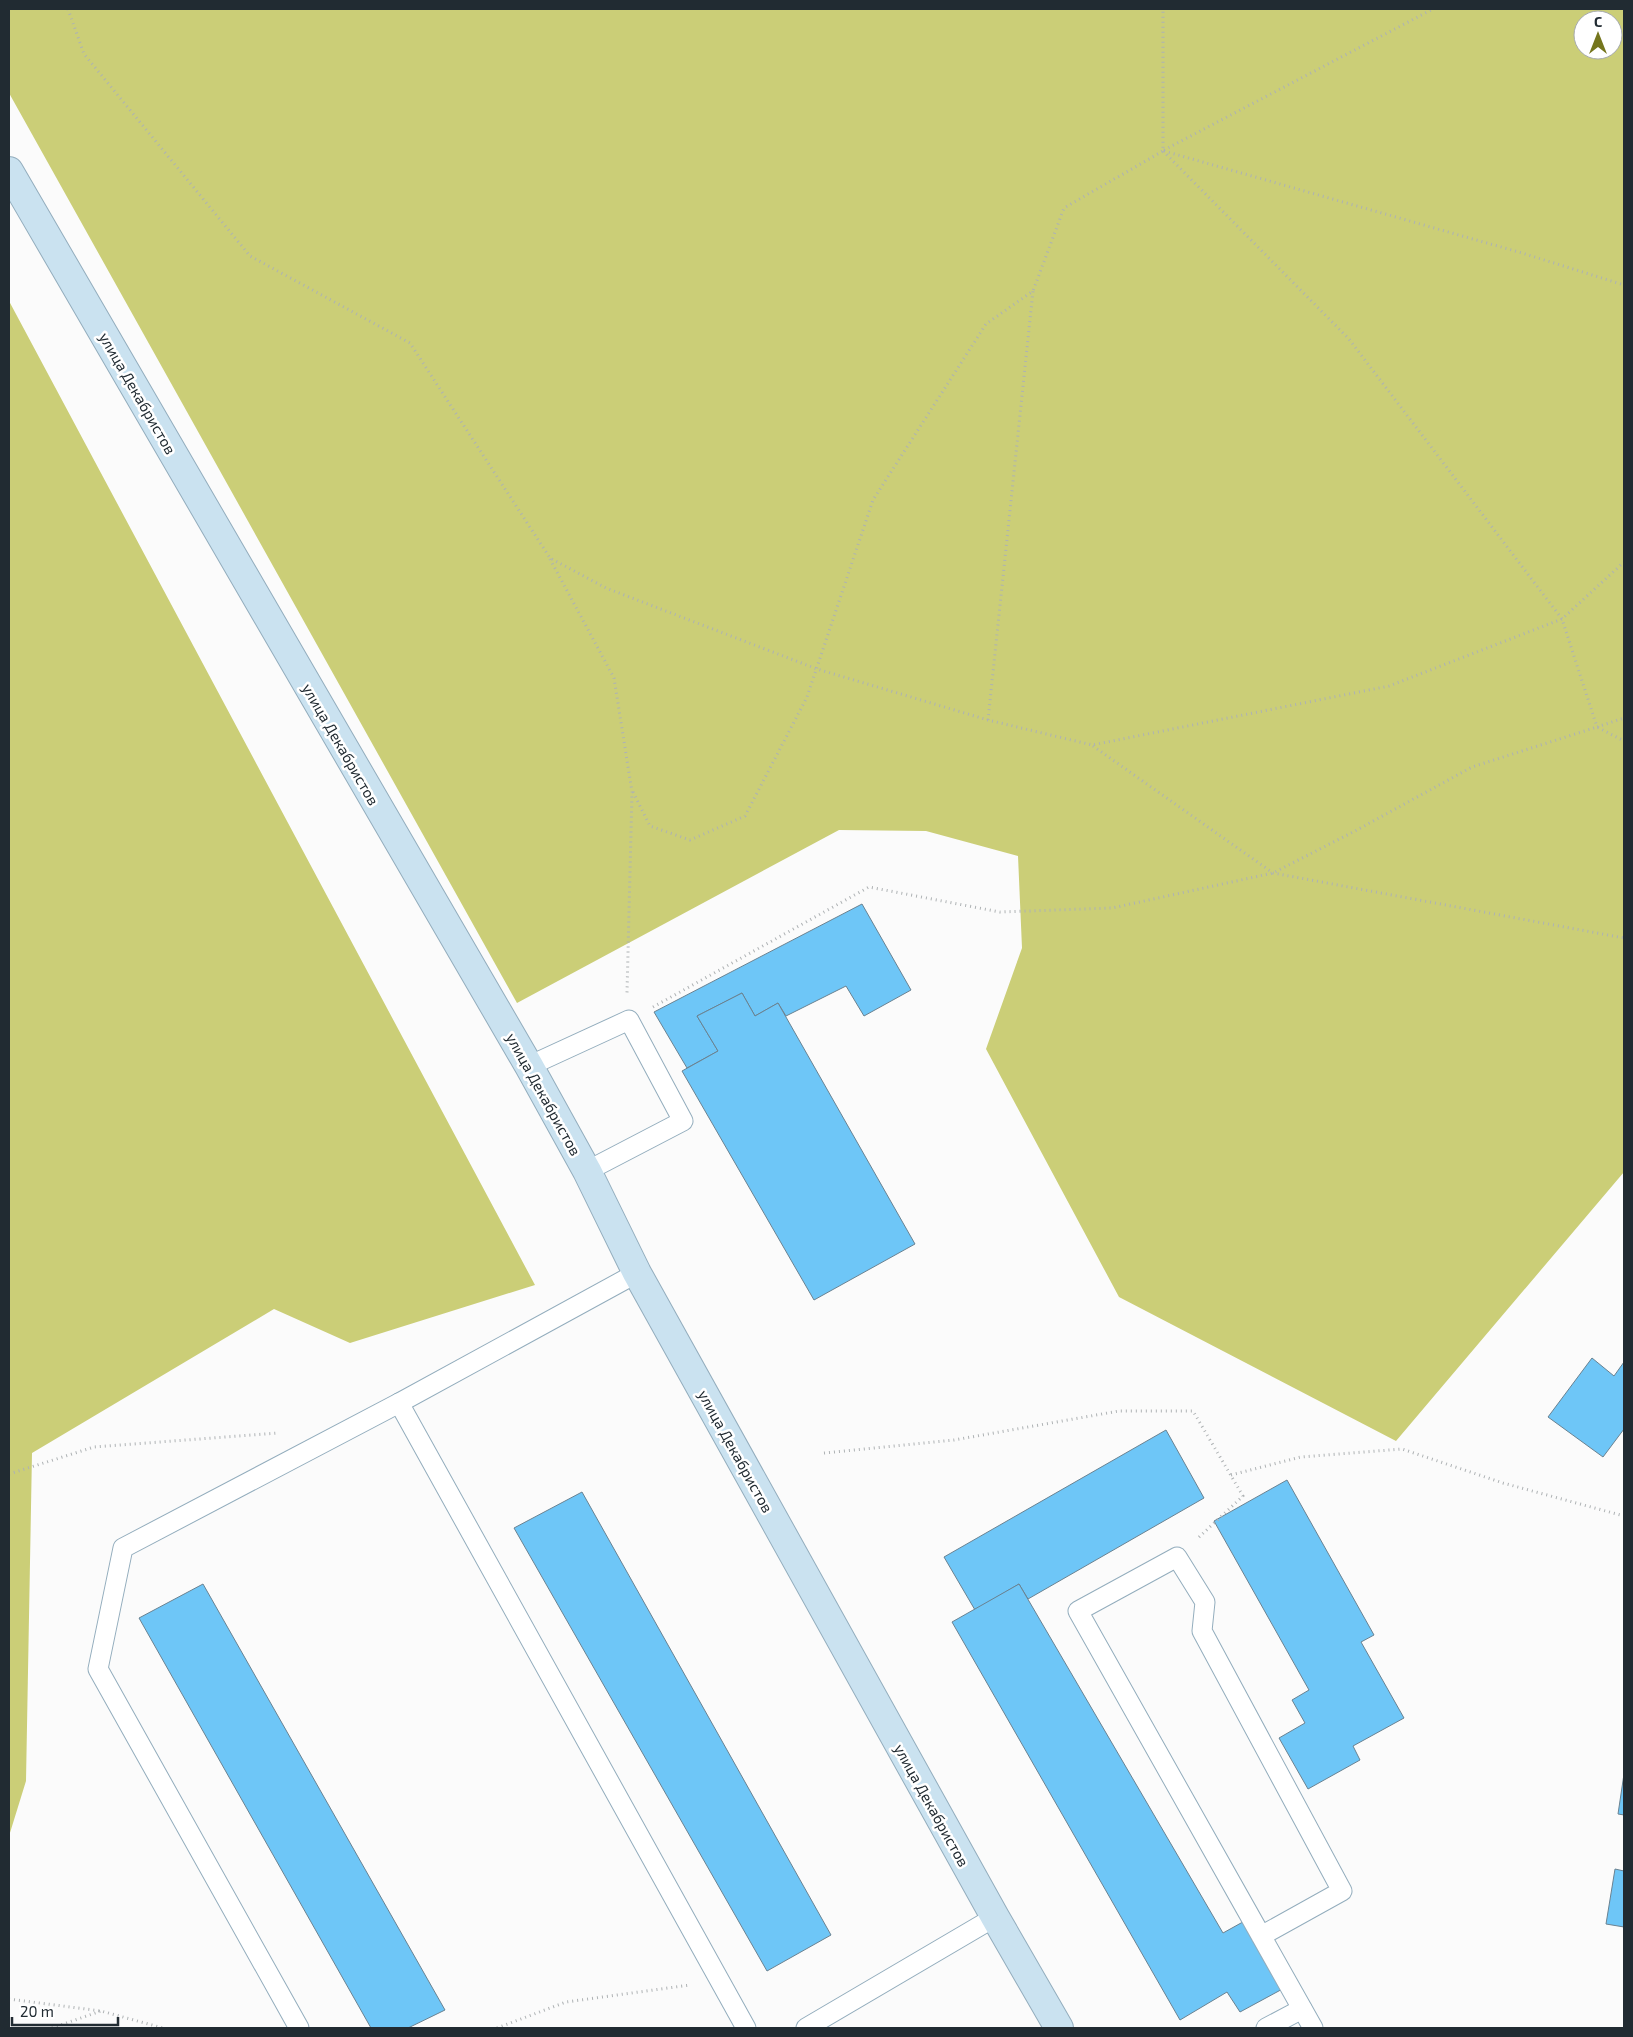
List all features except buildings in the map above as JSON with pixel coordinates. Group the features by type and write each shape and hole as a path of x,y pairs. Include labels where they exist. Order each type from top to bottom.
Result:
{"street":[{"name":"улица Декабристов","path":"9,171 529,1066 587,1171 637,1273 995,1917 1059,2028"}],"lane":[{"path":"529,1066 630,1020 683,1121 587,1171"},
{"path":"299,2028 98,1669 123,1548 399,1403 637,1273"},
{"path":"399,1403 746,2028"},
{"path":"1261,1936 1342,1891 1202,1631 1206,1602 1177,1557 1078,1611 1302,2009 1313,2028"},
{"path":"806,2028 995,1917"},
{"path":"1266,2028 1302,2009"}],"path":[{"path":"68,9 84,54 250,256 410,343 550,558 614,678 632,792 627,986 630,1020 869,887 1000,912 1112,908 1273,873 1472,767 1624,718"},
{"path":"1163,9 1163,151 1349,339 1562,620 1597,728 1624,740"},
{"path":"988,720 1033,291 1064,208 1163,151 1433,9"},
{"path":"1163,151 1522,253 1624,285"},
{"path":"632,792 650,826 690,840 745,816 808,697 873,500 986,324 1033,291"},
{"path":"550,558 606,588 817,669 988,720 1092,745 1273,873 1624,938"},
{"path":"1092,745 1389,686 1562,620 1624,562"},
{"path":"824,1453 954,1440 1120,1411 1193,1411 1243,1496 1177,1557"},
{"path":"9,1474 94,1447 282,1433"},
{"path":"1230,1475 1301,1458 1402,1448 1503,1483 1624,1516"},
{"path":"497,2028 566,2002 719,1981"},
{"path":"9,1999 102,2011 163,2028"},
{"path":"52,2028 102,2011"}],"green space":[{"path":"9,9 1624,9 1624,1172 1396,1441 1119,1297 986,1049 1022,948 1018,856 926,831 839,830 517,1003 9,93"},
{"path":"9,301 535,1285 350,1343 274,1309 32,1453 26,1781 9,1836"}]}
